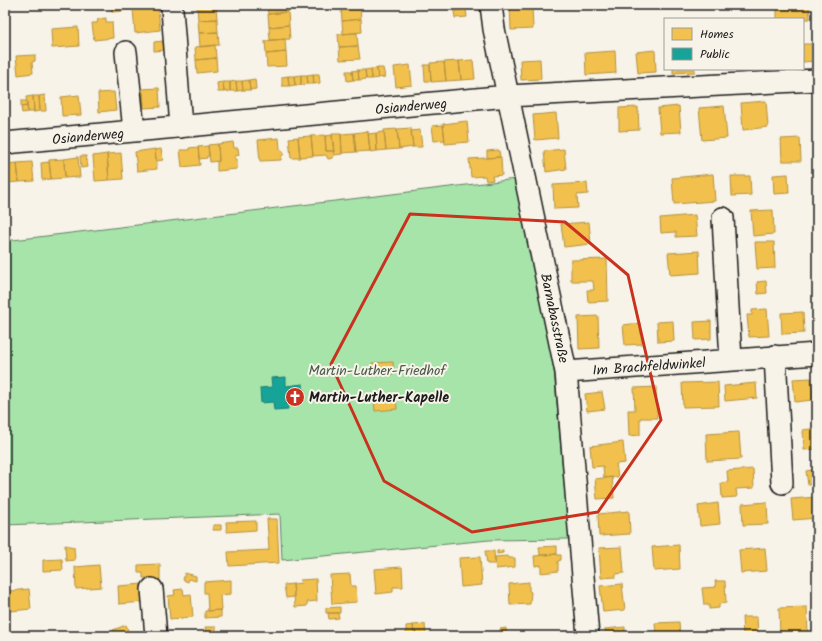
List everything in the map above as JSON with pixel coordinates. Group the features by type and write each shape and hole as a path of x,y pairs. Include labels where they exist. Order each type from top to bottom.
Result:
{"street":[{"name":"Barnabasstraße","path":"491,5 494,28 566,372 588,636"},
{"path":"172,9 181,127"},
{"path":"126,52 134,132"},
{"name":"Osianderweg","path":"5,144 508,96 817,80"},
{"path":"723,218 731,360"},
{"name":"Im Brachfeldwinkel","path":"566,372 817,354"},
{"path":"775,356 782,483"},
{"path":"152,589 156,636"}],"highlighted area":[{"path":"410,214 565,222 628,275 661,420 598,512 472,532 384,481 331,364"}],"green space":[{"name":"Martin-Luther-Friedhof","path":"516,179 554,370 569,539 489,540 282,560 280,514 5,525 5,241"}],"building: Homes":[{"path":"111,5 123,5 123,11 112,12"},
{"path":"197,5 216,5 216,6 197,7"},
{"path":"267,5 287,5 288,12 268,14"},
{"path":"341,5 360,5 360,6 341,8"},
{"path":"454,5 466,5 466,9 454,11"},
{"path":"510,5 532,5 533,29 511,30"},
{"path":"628,5 648,5 648,7 628,8"},
{"path":"712,5 730,5 730,7 712,7"},
{"path":"777,5 809,5 810,19 777,18"},
{"path":"216,6 217,19 198,20 197,7"},
{"path":"360,6 361,19 342,21 341,8"},
{"path":"158,8 160,30 135,33 133,9"},
{"path":"466,9 467,17 455,18 454,11"},
{"path":"288,12 289,25 269,27 268,14"},
{"path":"106,18 106,22 112,22 113,38 94,40 92,23 97,23 98,19"},
{"path":"217,19 218,32 199,33 198,20"},
{"path":"361,19 362,32 343,34 342,21"},
{"path":"289,25 290,39 270,40 269,27"},
{"path":"78,27 79,46 52,48 51,29"},
{"path":"218,32 219,45 200,47 199,33"},
{"path":"357,33 358,46 339,47 338,34"},
{"path":"285,39 286,52 266,54 265,41"},
{"path":"163,41 164,50 154,51 154,42"},
{"path":"804,44 814,44 815,61 804,62"},
{"path":"215,45 216,58 196,60 195,47"},
{"path":"358,46 360,59 340,60 339,47"},
{"path":"655,50 656,72 638,73 636,52"},
{"path":"615,51 616,73 586,75 585,53"},
{"path":"286,52 287,66 267,67 266,54"},
{"path":"35,55 35,61 32,62 33,73 18,75 16,56"},
{"path":"216,58 217,71 197,73 196,60"},
{"path":"540,59 541,79 521,80 520,60"},
{"path":"473,60 475,79 461,80 459,61"},
{"path":"459,61 461,80 446,81 444,62"},
{"path":"444,62 446,81 431,82 430,63"},
{"path":"410,65 412,85 396,87 394,67"},
{"path":"424,65 430,65 431,81 425,81"},
{"path":"377,68 378,78 372,79 371,69"},
{"path":"377,68 383,68 385,77 378,78"},
{"path":"371,69 372,79 366,79 365,70"},
{"path":"358,70 359,80 353,80 352,71"},
{"path":"358,70 365,70 366,79 359,80"},
{"path":"673,70 695,70 695,72 673,73"},
{"path":"346,71 352,71 353,80 347,81"},
{"path":"313,74 314,84 308,84 307,75"},
{"path":"313,74 319,74 320,83 314,84"},
{"path":"301,75 301,85 295,85 294,76"},
{"path":"301,75 307,75 308,84 301,85"},
{"path":"288,76 289,86 282,86 282,77"},
{"path":"288,76 294,76 295,85 289,86"},
{"path":"255,79 256,89 250,90 249,80"},
{"path":"249,80 250,90 243,90 242,81"},
{"path":"236,81 237,91 230,91 230,82"},
{"path":"236,81 242,81 243,90 237,91"},
{"path":"223,82 230,82 230,91 224,92"},
{"path":"223,82 224,92 218,92 217,83"},
{"path":"159,88 160,107 144,108 142,89"},
{"path":"114,92 116,110 99,112 98,93"},
{"path":"143,92 144,105 136,105 135,93"},
{"path":"45,95 46,111 40,111 39,96"},
{"path":"79,95 81,115 62,116 61,97"},
{"path":"33,96 39,96 40,111 34,112"},
{"path":"33,96 34,112 28,112 26,97"},
{"path":"21,101 27,101 27,106 21,107"},
{"path":"766,101 768,127 743,130 741,103"},
{"path":"27,106 28,112 22,113 21,107"},
{"path":"679,106 681,132 660,133 658,108"},
{"path":"724,106 727,138 702,140 699,108"},
{"path":"638,107 639,130 619,131 619,108"},
{"path":"556,113 558,138 535,140 533,115"},
{"path":"467,121 469,142 445,144 443,124"},
{"path":"443,125 445,140 434,141 432,126"},
{"path":"411,128 413,147 399,149 397,129"},
{"path":"397,129 399,149 386,150 384,130"},
{"path":"420,130 422,147 413,147 411,131"},
{"path":"368,131 370,151 356,152 354,133"},
{"path":"384,132 386,150 377,151 376,133"},
{"path":"354,133 356,152 342,153 341,134"},
{"path":"376,133 377,151 370,152 368,134"},
{"path":"332,134 341,134 342,154 334,155"},
{"path":"325,135 326,151 334,151 333,158 328,159 326,155 313,156 311,136"},
{"path":"332,135 334,151 326,151 325,136"},
{"path":"311,136 313,156 300,157 298,137"},
{"path":"298,137 300,158 291,158 289,138"},
{"path":"279,138 280,149 284,154 281,157 281,160 260,161 258,140"},
{"path":"800,138 801,161 782,161 781,139"},
{"path":"233,142 234,148 238,148 239,155 235,156 235,159 237,159 237,169 217,171 217,162 219,161 218,144"},
{"path":"218,144 219,161 210,162 208,145"},
{"path":"208,146 209,156 207,156 207,158 199,159 198,147"},
{"path":"198,147 200,165 182,167 180,150 189,150 189,148"},
{"path":"155,149 157,169 137,171 135,152"},
{"path":"161,149 163,160 156,161 155,150"},
{"path":"564,149 566,169 546,172 544,151"},
{"path":"499,150 500,157 487,158 487,151"},
{"path":"121,153 123,179 109,180 107,154"},
{"path":"107,154 109,180 95,181 93,156"},
{"path":"80,156 86,156 88,167 81,168"},
{"path":"78,157 80,177 65,178 64,159"},
{"path":"501,157 502,175 492,176 493,180 486,181 485,176 471,177 469,159"},
{"path":"64,159 65,178 51,179 49,160"},
{"path":"32,162 34,181 19,182 17,163"},
{"path":"49,162 51,179 42,180 41,163"},
{"path":"17,163 19,182 5,183 5,164"},
{"path":"713,174 715,201 674,204 672,178"},
{"path":"788,174 789,193 774,194 773,175"},
{"path":"731,176 750,176 751,195 732,196"},
{"path":"587,183 588,194 577,195 578,208 554,209 553,185"},
{"path":"773,210 774,234 753,236 751,211"},
{"path":"695,215 697,236 676,237 676,232 661,233 660,218"},
{"path":"589,222 591,244 564,247 561,224"},
{"path":"755,242 774,242 775,268 757,269"},
{"path":"699,251 700,273 670,275 668,253"},
{"path":"607,259 608,301 588,302 587,290 594,290 593,281 571,281 571,260"},
{"path":"766,281 767,293 758,294 757,282"},
{"path":"817,303 817,332 816,332 815,304"},
{"path":"767,309 769,336 749,337 747,315 752,315 752,310"},
{"path":"803,312 804,333 782,334 781,313"},
{"path":"598,316 599,348 579,349 578,317"},
{"path":"673,321 674,341 658,342 657,322"},
{"path":"711,321 711,339 695,340 694,322"},
{"path":"640,323 642,344 625,345 623,325"},
{"path":"393,362 394,374 373,375 372,363"},
{"path":"811,378 813,400 795,402 793,379"},
{"path":"718,382 719,406 683,407 682,383"},
{"path":"756,383 757,398 725,401 724,386"},
{"path":"656,387 657,418 640,418 640,435 629,436 628,410 635,410 634,388"},
{"path":"602,392 605,409 587,411 585,394"},
{"path":"396,397 397,409 375,411 374,399"},
{"path":"817,428 817,449 804,450 803,430"},
{"path":"739,432 741,459 707,461 706,434"},
{"path":"623,442 625,463 616,464 618,477 604,478 603,466 592,467 590,446"},
{"path":"753,469 754,488 736,489 737,497 722,498 721,483 728,482 727,471"},
{"path":"817,469 817,484 808,485 806,471"},
{"path":"612,477 614,498 597,499 595,479"},
{"path":"817,497 817,518 793,520 791,499"},
{"path":"767,502 768,524 743,525 742,504"},
{"path":"718,503 720,524 700,526 698,506"},
{"path":"629,511 630,534 599,536 598,514"},
{"path":"267,519 277,519 279,563 229,566 228,552 269,550"},
{"path":"256,521 256,530 227,532 226,522"},
{"path":"213,525 221,525 221,530 213,530"},
{"path":"815,530 817,530 817,553"},
{"path":"65,545 74,547 75,560 66,561"},
{"path":"679,545 680,569 654,571 652,547"},
{"path":"557,546 557,554 540,555 539,547"},
{"path":"622,547 624,573 616,574 616,577 601,578 599,548"},
{"path":"765,548 767,571 741,573 739,550"},
{"path":"503,550 503,553 497,554 497,551"},
{"path":"485,551 494,551 495,564 487,564"},
{"path":"561,555 561,560 558,561 558,571 541,573 541,565 535,566 534,556"},
{"path":"508,556 509,558 515,558 515,567 496,569 495,557"},
{"path":"480,557 482,585 461,587 459,558"},
{"path":"62,559 63,570 43,571 43,560"},
{"path":"160,564 160,580 151,581 151,578 143,578 143,573 138,573 138,565"},
{"path":"99,565 101,587 76,589 75,567"},
{"path":"402,567 403,587 393,587 393,592 376,594 374,569"},
{"path":"5,569 7,569 7,578 5,578"},
{"path":"185,573 196,576 196,581 189,579 188,582 183,580"},
{"path":"350,574 351,586 356,586 357,602 332,604 330,575"},
{"path":"316,579 317,601 307,602 307,606 295,607 293,584 301,583 300,580"},
{"path":"231,580 231,594 220,595 221,610 208,611 207,593 204,593 204,582"},
{"path":"715,581 725,581 726,603 719,604 719,608 709,609 709,605 704,605 702,588 716,587"},
{"path":"529,582 529,591 531,592 530,604 510,605 509,584"},
{"path":"143,584 144,602 119,604 118,586"},
{"path":"293,584 294,597 286,598 284,585"},
{"path":"622,584 625,610 603,612 600,586"},
{"path":"29,589 31,609 11,611 9,591"},
{"path":"183,589 184,595 191,594 193,617 170,619 168,596 175,595 174,590"},
{"path":"340,607 340,613 326,613 326,608"},
{"path":"807,607 808,636 780,636 779,608"},
{"path":"221,610 221,617 205,618 205,611"},
{"path":"328,613 338,613 339,618 329,619"},
{"path":"742,617 757,617 758,636 743,636"},
{"path":"679,622 680,636 656,636 655,623"},
{"path":"425,624 426,636 414,636 413,625"},
{"path":"126,625 129,633 115,636 113,630"},
{"path":"413,625 414,636 406,636 406,626"},
{"path":"205,627 216,627 216,636 207,636"},
{"path":"625,627 625,636 606,636 605,629"},
{"path":"506,628 506,636 500,636 500,629"},
{"path":"319,633 326,633 326,636 320,636"},
{"path":"530,633 530,636 514,636 514,634"},
{"path":"200,634 207,634 207,636 200,636"}],"building: Public":[{"path":"286,377 286,386 303,384 304,399 287,401 288,409 274,410 273,402 261,403 260,388 272,387 271,378"}],"place":[{"name":"Martin-Luther-Kapelle","path":"295,397"}]}
